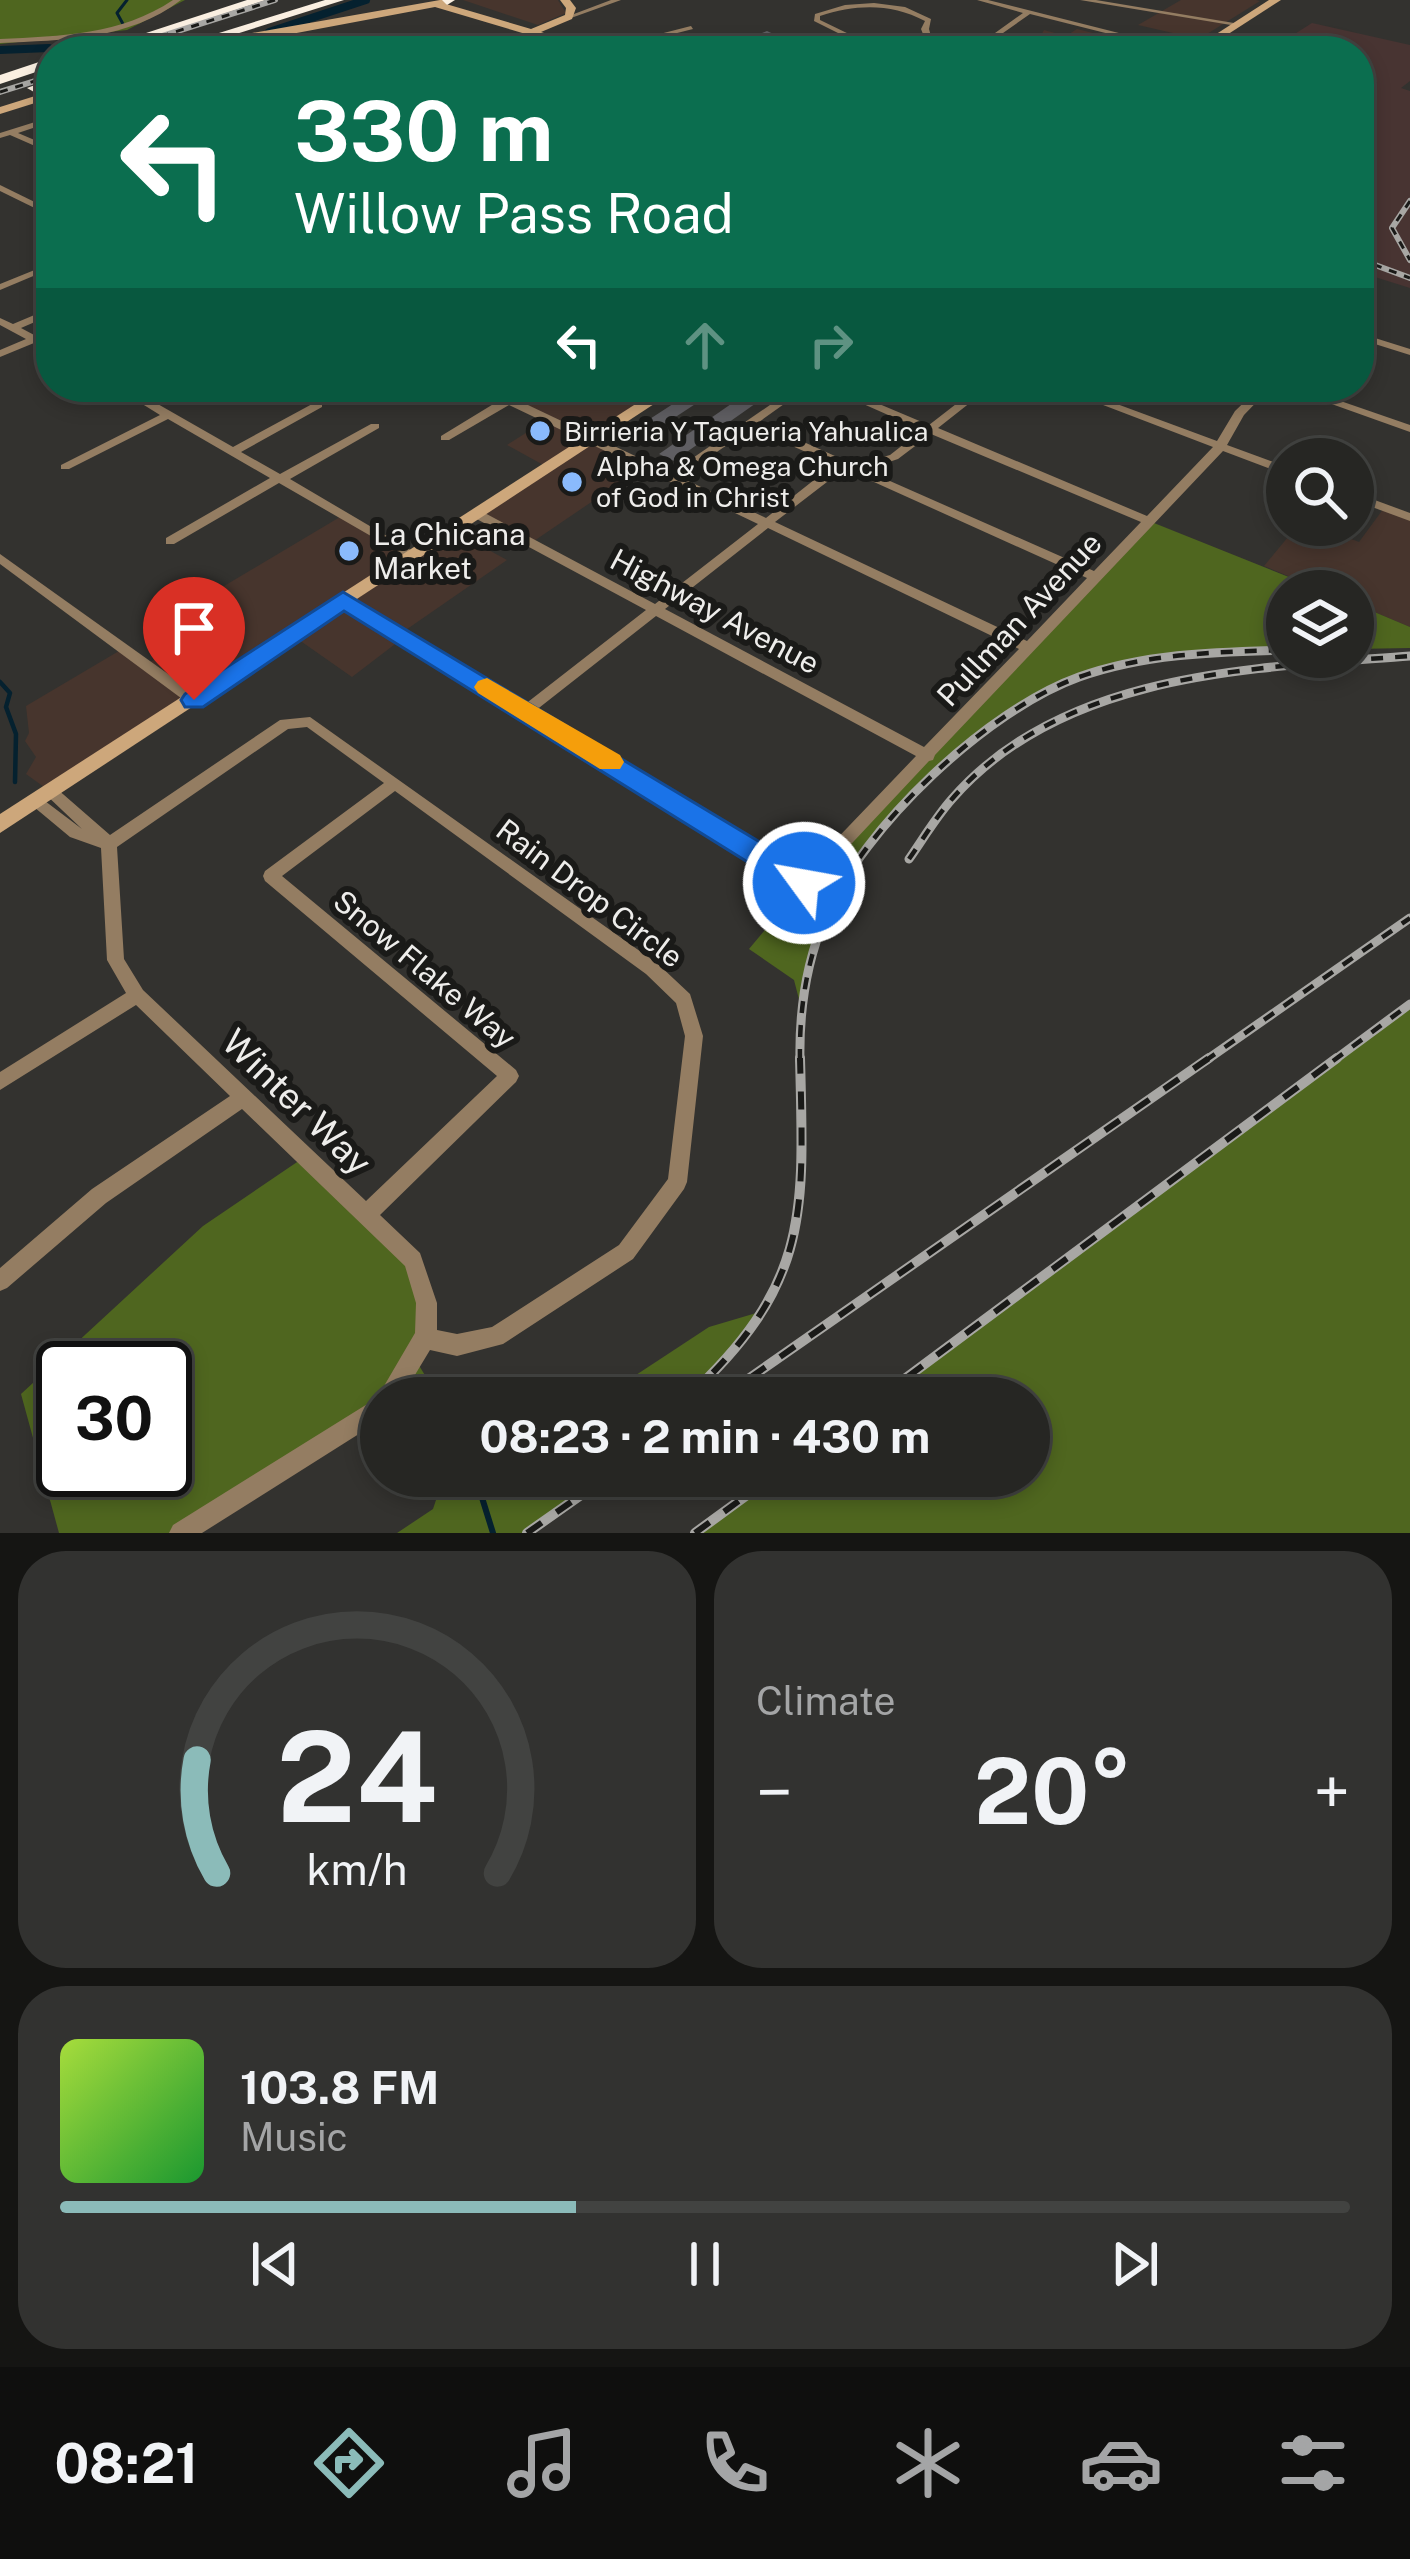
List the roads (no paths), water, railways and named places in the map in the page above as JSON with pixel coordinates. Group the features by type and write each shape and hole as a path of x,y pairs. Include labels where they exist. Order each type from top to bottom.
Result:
{"highway":[{"path":"123,36 158,23 196,0"},
{"path":"146,36 260,0"},
{"path":"193,36 304,0"},
{"path":"218,36 338,0"},
{"path":"0,81 36,69"},
{"path":"0,98 36,92"}],"main road":[{"path":"537,31 569,16 572,10 565,0"},
{"path":"1217,36 1276,0"},
{"path":"249,36 393,16 440,1 555,36"},
{"path":"0,111 36,95"},
{"path":"0,825 649,402"}],"street":[{"path":"50,36 120,29 147,20 178,0"},
{"path":"569,16 618,0"},
{"path":"851,36 816,18 874,0 926,16 928,36"},
{"path":"976,0 1115,36"},
{"path":"1084,0 1237,24"},
{"path":"1130,9 1147,0"},
{"path":"1002,36 999,33 1028,13 1127,36"},
{"path":"659,36 691,28"},
{"path":"0,41 36,37"},
{"path":"0,136 36,124"},
{"path":"11,133 36,144"},
{"path":"0,188 36,206"},
{"path":"0,287 36,272"},
{"path":"13,328 36,318"},
{"path":"0,321 35,339"},
{"path":"0,355 35,339"},
{"path":"1374,341 1410,352"},
{"path":"146,402 412,555"},
{"path":"445,438 506,402"},
{"path":"513,402 1030,647"},
{"path":"673,477 781,402"},
{"path":"866,402 1149,521"},
{"path":"343,600 526,711 824,479 895,457 966,402"},
{"path":"1101,402 1266,463"},
{"name":"Pullman Avenue","path":"526,711 804,883 1220,447 1250,402"},
{"path":"1332,402 1410,429"},
{"path":"234,451 318,405"},
{"path":"65,467 168,415"},
{"path":"751,423 1095,578"},
{"path":"170,541 375,426"},
{"path":"1374,504 1410,517"},
{"name":"Highway Avenue","path":"477,514 928,755"},
{"path":"0,558 194,700"},
{"name":"Rain Drop Circle","path":"109,844 285,724 310,722 652,969 684,999 694,1036 677,1182 626,1252 496,1337 457,1345 428,1339"},
{"name":"Snow Flake Way","path":"368,1214 510,1076 271,876 395,783"},
{"path":"44,798 76,833 109,844"},
{"name":"Winter Way","path":"109,844 116,960 137,994 412,1260 428,1299 428,1339"},
{"path":"0,1082 137,994"},
{"path":"0,1281 98,1196 244,1097"},
{"path":"402,1377 428,1339"},
{"path":"181,1533 360,1420"}],"waterway":[{"path":"123,24 117,13 127,0"},
{"path":"269,32 366,0"},
{"path":"0,50 36,49"},
{"path":"0,682 10,693 6,707 16,734 15,782"},
{"path":"482,1497 493,1533"}],"railway":[{"path":"162,36 275,0"},
{"path":"0,92 36,81"},
{"path":"1410,201 1392,228 1410,260"},
{"path":"1374,265 1410,278"},
{"path":"800,1060 808,970 818,935 843,883 898,810 968,744 1043,693 1104,669 1182,655 1266,651"},
{"path":"909,859 952,799 997,757 1049,724 1105,701 1226,673 1410,656"},
{"path":"1205,1061 1410,918"},
{"path":"1333,1061 1410,1004"},
{"path":"751,1377 1209,1058"},
{"path":"907,1377 1337,1058"},
{"path":"707,1377 757,1319 778,1282 791,1244 801,1161 800,1060"},
{"path":"527,1533 578,1497"},
{"path":"695,1533 744,1497"}],"place":[{"name":"Birrieria Y Taqueria Yahualica","path":"540,431"},
{"name":"Alpha & Omega Church of God in Christ","path":"572,482"},
{"name":"La Chicana Market","path":"349,551"}]}
